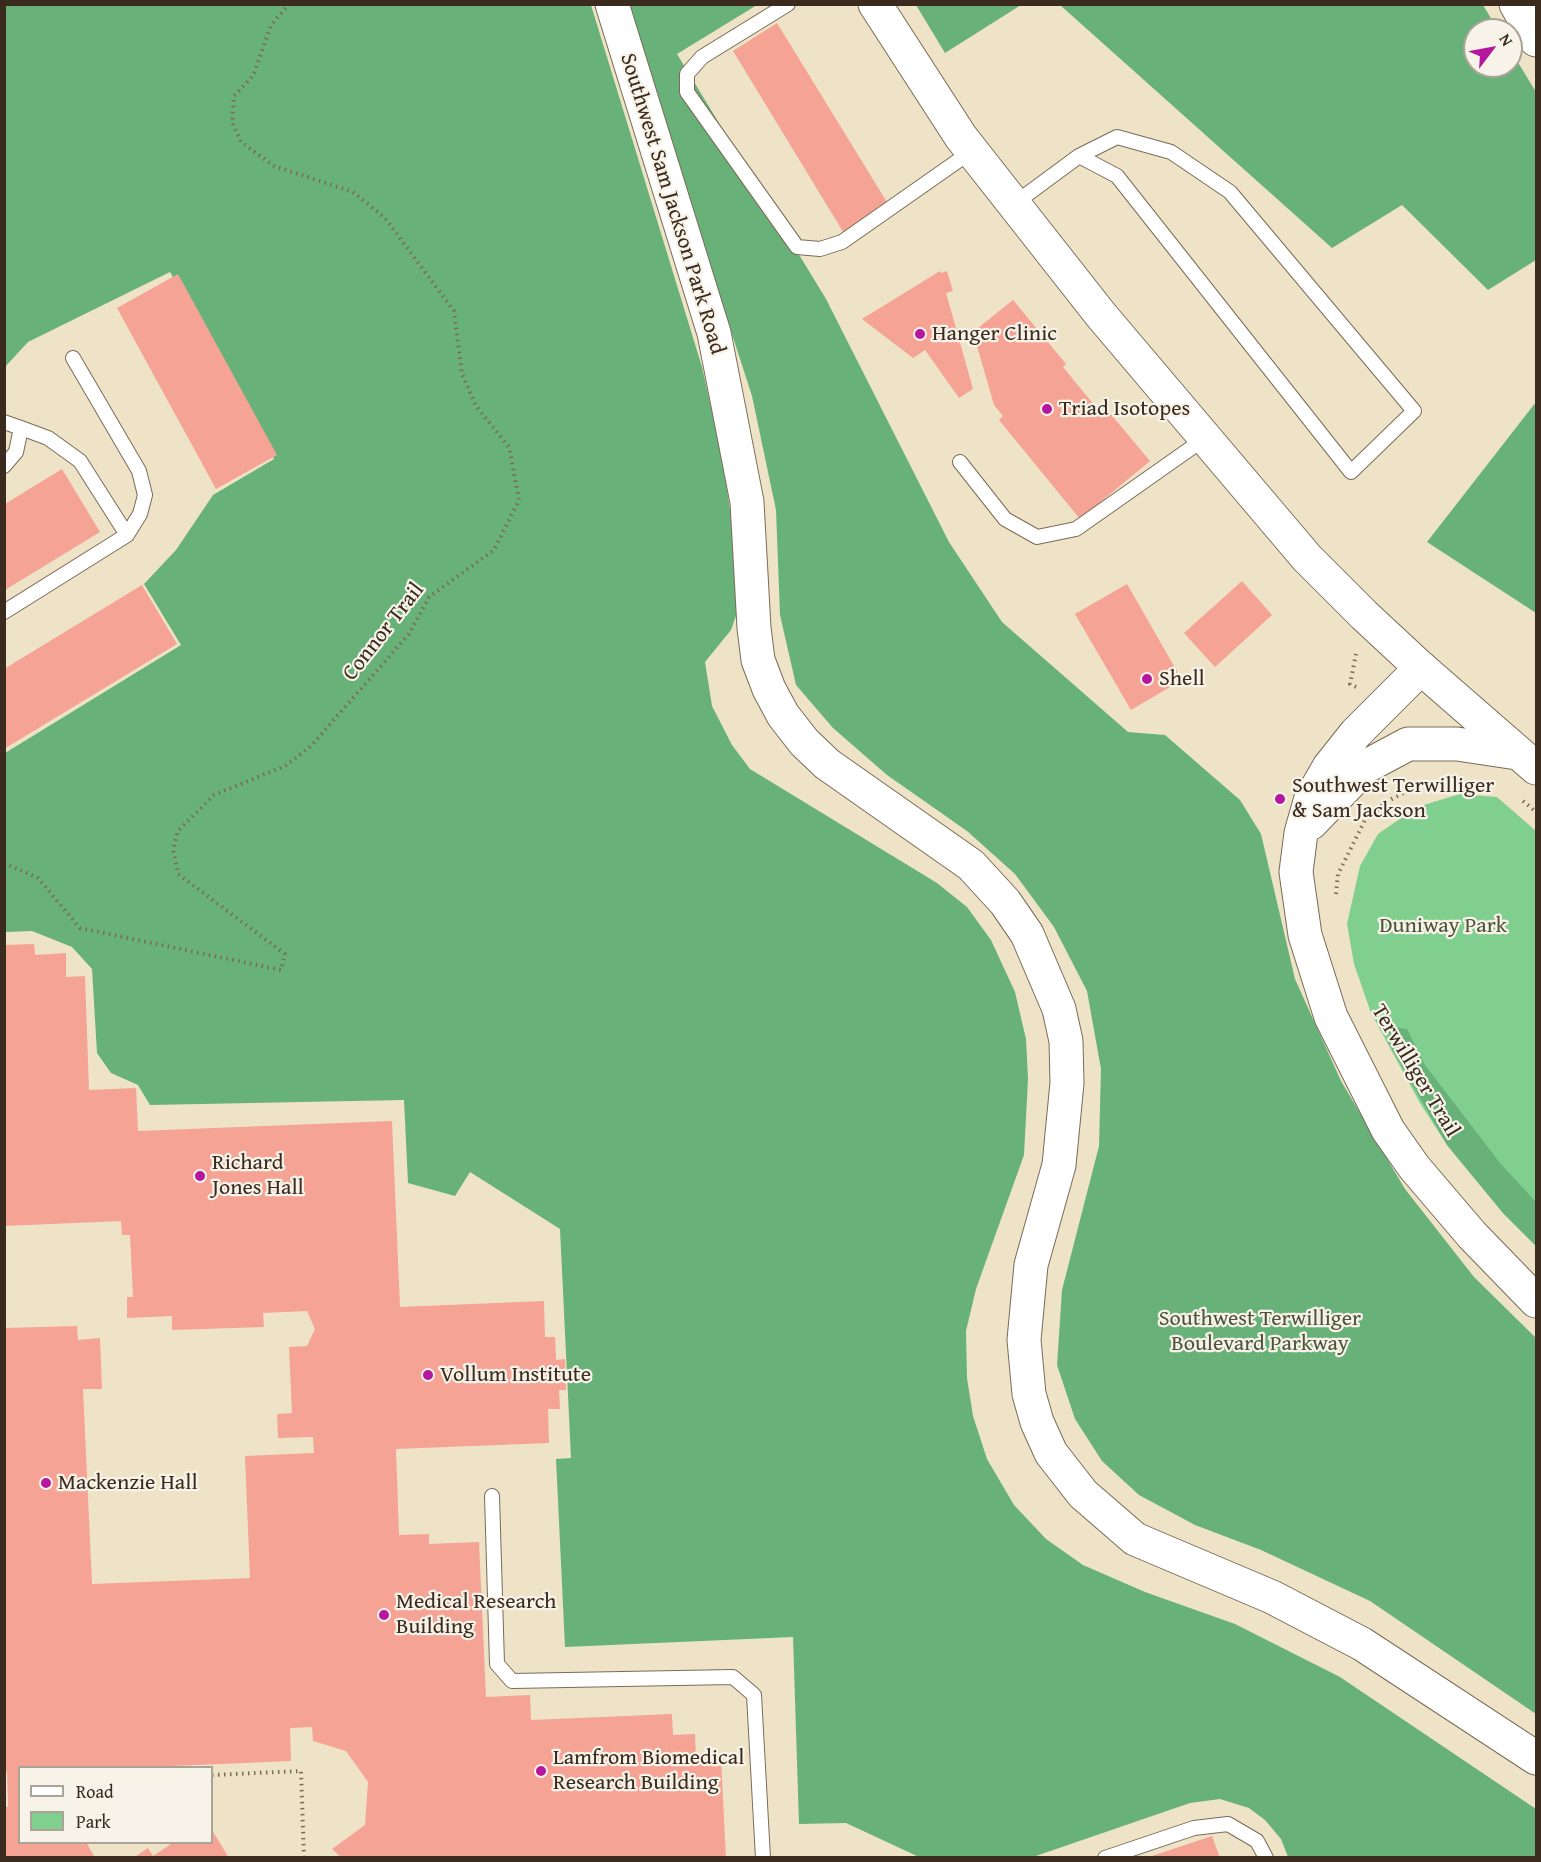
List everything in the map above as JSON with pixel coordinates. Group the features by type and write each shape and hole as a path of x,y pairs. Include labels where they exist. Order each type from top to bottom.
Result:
{"street":[{"name":"Southwest Sam Jackson Park Road","path":"612,4 714,333 747,502 753,628 758,660 769,689 783,715 804,742 827,764 971,865 1005,902 1027,934 1059,1010 1066,1041 1067,1083 1059,1166 1031,1265 1024,1340 1029,1394 1037,1422 1052,1453 1083,1494 1135,1539 1272,1597 1362,1644 1536,1758"},
{"path":"875,4 926,87 972,151 1204,439 1307,558 1364,615 1527,760"},
{"path":"1516,4 1536,40"},
{"path":"1421,668 1356,733 1329,767 1311,798 1301,833 1296,882 1305,935 1331,1017 1388,1130 1414,1167 1472,1235 1536,1301"},
{"path":"1301,833 1365,767 1408,744 1420,742 1457,744 1527,760"}],"lane":[{"path":"788,4 702,57 687,74 687,92 797,247 820,249 842,242 972,151"},
{"path":"1014,204 1079,156 1117,137 1171,152 1230,192 1414,411 1351,472 1117,176 1079,156"},
{"path":"4,612 127,535 140,514 145,495 139,471 73,358"},
{"path":"4,422 48,438 80,461 127,535"},
{"path":"4,466 16,452 21,429"},
{"path":"960,462 1005,519 1037,537 1076,529 1204,439"},
{"path":"492,1496 497,1664 512,1681 733,1677 754,1695 764,1857"},
{"path":"1105,1857 1194,1828 1228,1824 1257,1841 1266,1857"}],"path":[{"name":"Connor Trail","path":"4,863 38,878 80,928 281,970 285,954 178,874 173,849 178,831 214,795 285,766 311,746 409,634 429,597 494,550 519,500 509,447 476,406 462,374 454,311 385,218 353,192 274,166 241,142 232,122 234,96 253,76 271,25 289,4"},
{"path":"1334,905 1338,874 1365,820 1395,797 1438,780"},
{"path":"1514,794 1536,812"},
{"path":"213,1775 300,1771 304,1857"}],"green space":[{"path":"5,5 591,5 702,367 722,456 733,529 737,613 731,630 705,662 712,706 732,745 750,769 937,883 967,907 991,940 1015,992 1026,1039 1028,1079 1024,1155 976,1289 966,1331 967,1378 973,1416 987,1459 1014,1505 1046,1539 1083,1565 1145,1592 1235,1624 1340,1677 1536,1809 1536,1857 1288,1857 1281,1839 1265,1820 1249,1808 1220,1799 1190,1803 1033,1857 919,1857 846,1823 799,1824 793,1637 565,1647 556,1459 571,1458 560,1229 470,1172 455,1196 408,1183 404,1100 150,1105 138,1085 111,1073 97,1053 92,969 72,947 32,931 5,932 5,753 181,645 144,584 176,550 213,495 274,459 170,272 28,342 5,367"},
{"name":"Southwest Terwilliger Boulevard Parkway","path":"629,5 757,5 677,54 826,299 949,542 1002,622 1128,732 1165,735 1240,800 1261,834 1295,979 1341,1081 1405,1189 1474,1277 1536,1338 1536,1714 1370,1601 1261,1550 1195,1525 1139,1495 1102,1461 1075,1419 1057,1365 1062,1290 1099,1146 1101,1069 1087,991 1054,927 1015,874 967,831 887,775 833,728 796,685 780,615 776,510 752,396 640,50"},
{"path":"916,5 1021,5 945,53"},
{"path":"1060,5 1483,5 1491,18 1463,18 1463,78 1523,78 1523,71 1536,92 1536,260 1488,290 1402,205 1332,248"},
{"path":"1536,402 1536,613 1427,542"},
{"name":"Duniway Park","path":"1460,794 1497,797 1536,831 1536,1246 1503,1213 1447,1145 1420,1103 1371,1013 1354,964 1347,924 1360,866 1378,834 1417,807"},
{"path":"1394,1027 1407,1029 1425,1065 1500,1163 1536,1202 1536,1246 1503,1213 1447,1145 1388,1042 1389,1032"}],"building":[{"path":"777,23 890,207 845,235 733,51"},
{"name":"Hanger Clinic","path":"940,271 941,273 947,271 953,291 946,293 973,389 959,398 925,350 913,358 862,319"},
{"path":"178,274 277,455 216,489 117,308"},
{"name":"Triad Isotopes","path":"1013,300 1066,364 1063,367 1104,417 1109,412 1150,461 1080,519 999,420 1003,416 994,405 973,332"},
{"path":"62,469 100,532 5,590 5,504"},
{"name":"Shell","path":"1242,581 1272,615 1215,667 1184,633"},
{"name":"Shell","path":"1127,584 1182,680 1131,710 1075,614"},
{"path":"142,585 177,644 4,749 4,669"},
{"path":"34,944 35,955 66,953 66,977 85,976 89,1090 136,1088 138,1131 392,1121 400,1307 544,1301 545,1337 555,1337 556,1360 565,1359 566,1390 559,1390 560,1409 548,1409 549,1443 396,1449 399,1535 429,1534 429,1544 479,1542 486,1697 530,1695 531,1720 672,1714 673,1735 695,1734 696,1759 721,1758 726,1858 342,1858 332,1849 365,1825 368,1782 346,1751 313,1741 312,1727 290,1728 291,1761 172,1766 18,1766 18,1844 87,1844 95,1858 4,1858 4,1808 8,1806 7,1772 4,1772 4,1328 77,1326 78,1340 100,1338 102,1389 83,1389 92,1584 250,1578 245,1456 314,1453 313,1437 278,1438 277,1414 292,1413 289,1347 307,1346 315,1329 307,1311 263,1313 264,1327 172,1330 172,1316 127,1318 127,1297 133,1297 130,1235 122,1235 121,1221 4,1226 4,945"},
{"path":"213,1832 229,1858 133,1858 148,1848 153,1856 171,1844 213,1844"},
{"path":"1212,1836 1220,1858 1149,1858 1149,1857"}],"place":[{"name":"Hanger Clinic","path":"920,334"},
{"name":"Triad Isotopes","path":"1047,409"},
{"name":"Shell","path":"1147,679"},
{"name":"Southwest Terwilliger & Sam Jackson","path":"1280,799"},
{"name":"Richard Jones Hall","path":"200,1176"},
{"name":"Vollum Institute","path":"428,1375"},
{"name":"Mackenzie Hall","path":"46,1483"},
{"name":"Medical Research Building","path":"384,1615"},
{"name":"Lamfrom Biomedical Research Building","path":"541,1771"}]}
